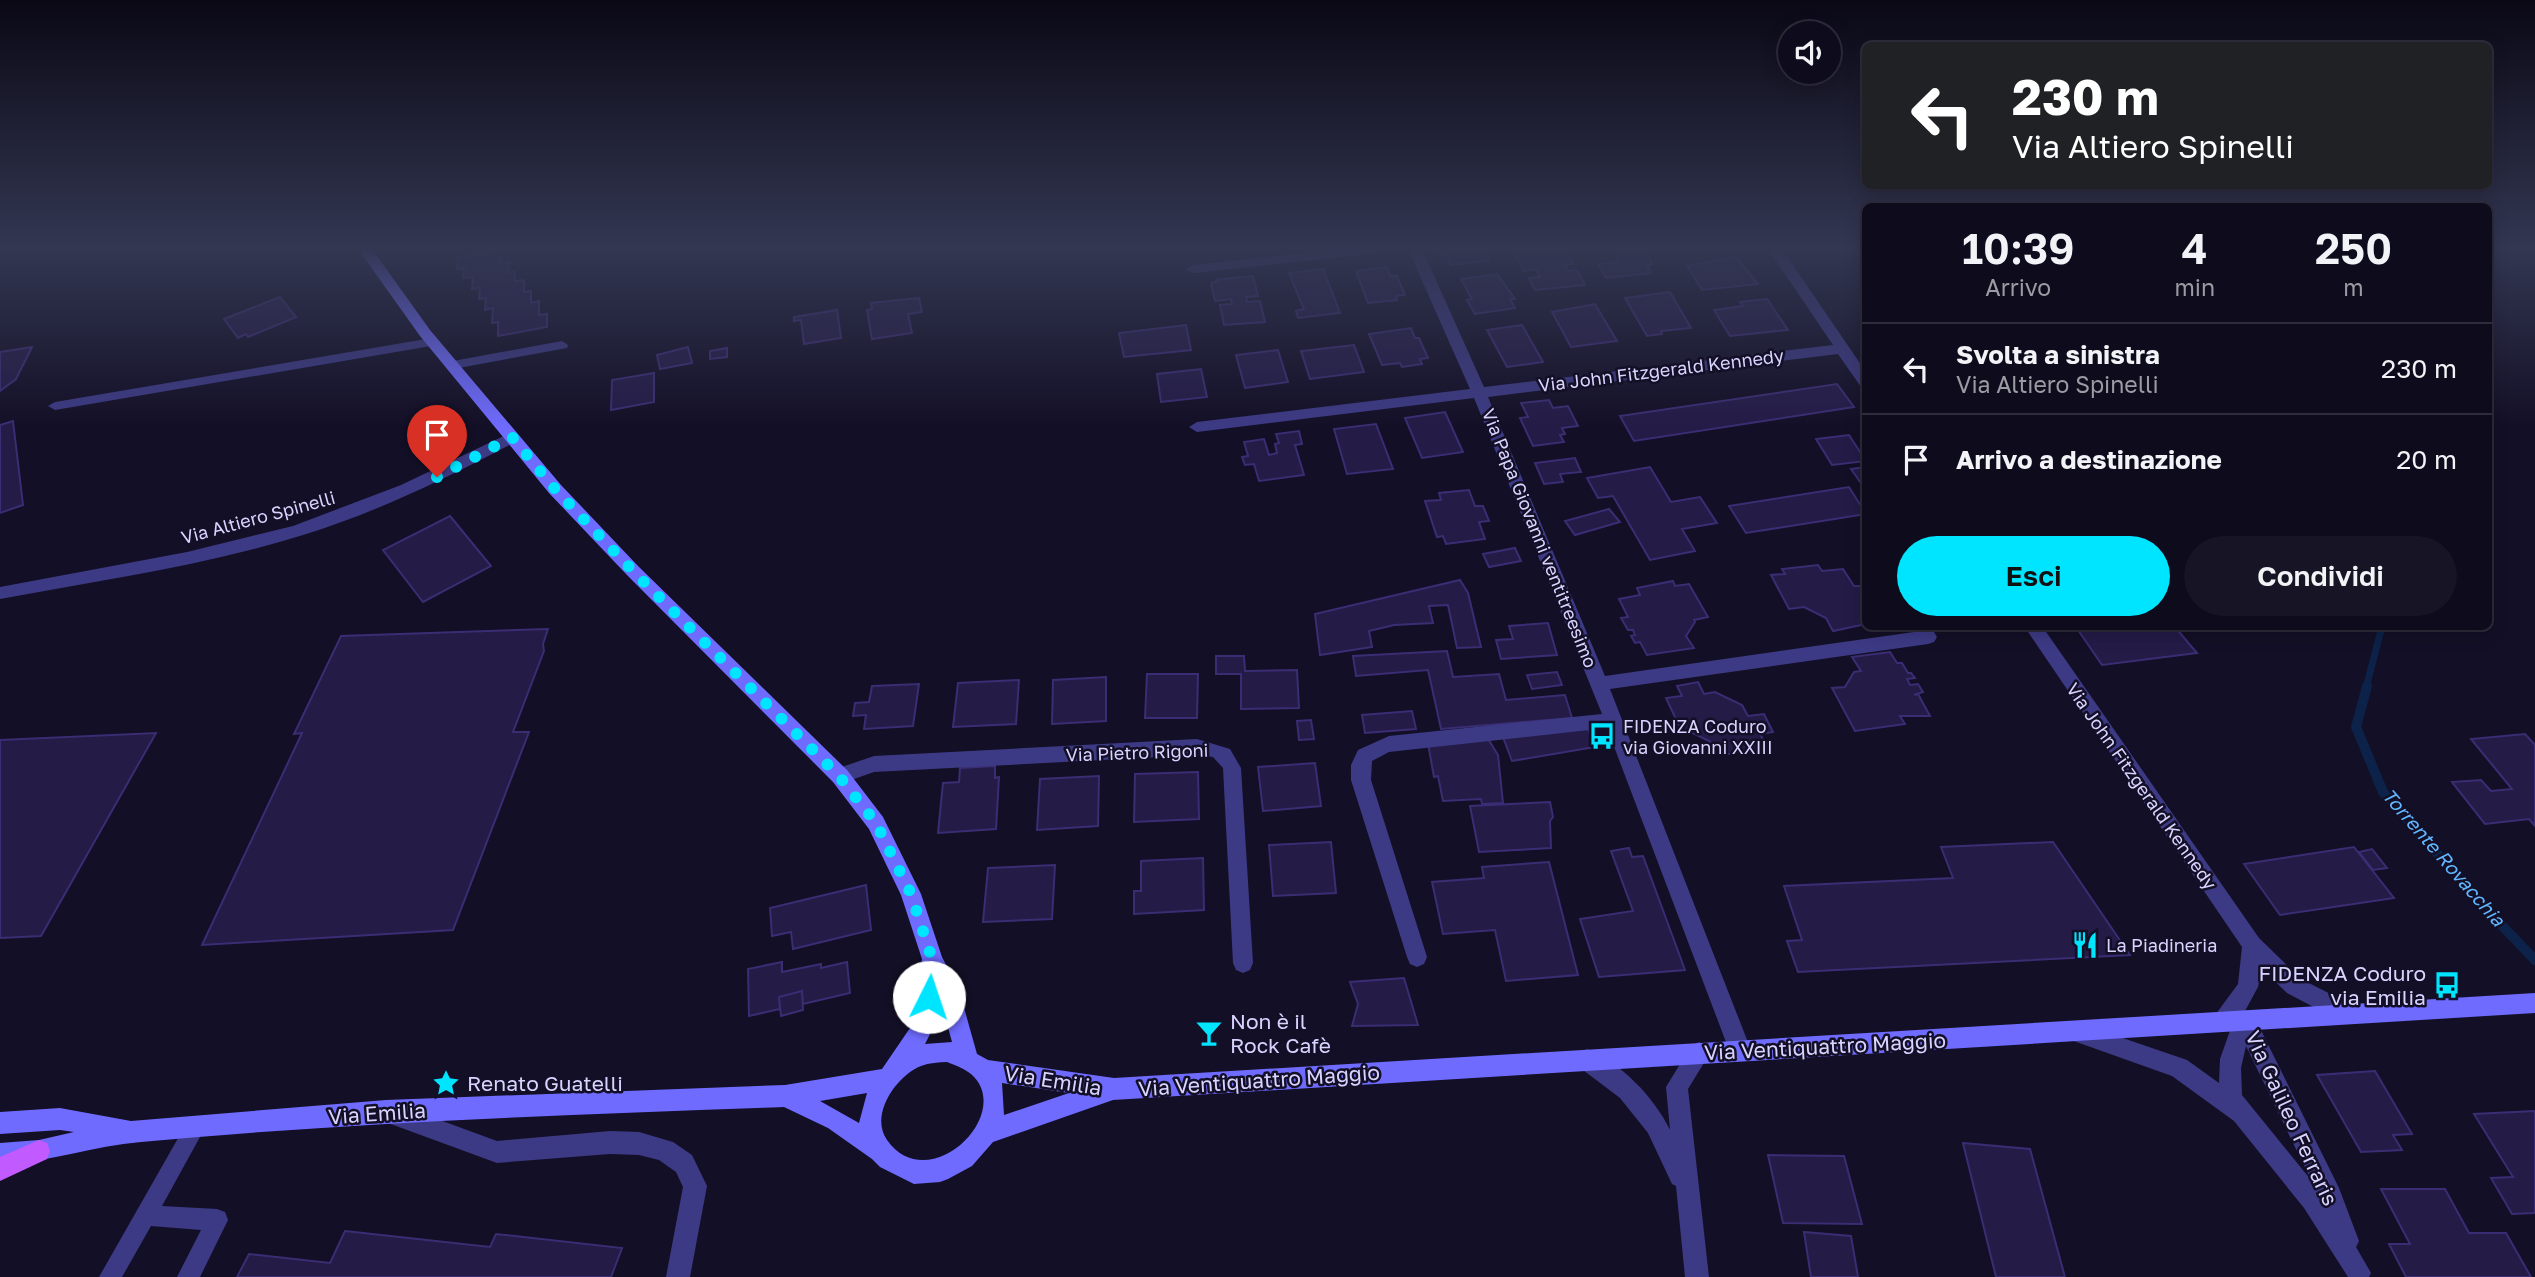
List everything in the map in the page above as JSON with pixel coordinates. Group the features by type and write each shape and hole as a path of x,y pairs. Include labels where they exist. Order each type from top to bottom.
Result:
{"main road":[{"path":"408,309 432,341 555,489 624,562 839,776 876,823 911,894 932,959 948,990 976,1063 992,1083 995,1099 994,1115 988,1132 968,1156 954,1165 936,1171 916,1172 899,1167 879,1150 872,1133 871,1115 876,1096 920,1032 929,997 932,959"},
{"name":"Via Ventiquattro Maggio","path":"1114,1089 2535,1003"},
{"path":"890,1075 911,1059 930,1052 949,1051 976,1063"},
{"name":"Via Emilia","path":"976,1063 1114,1089"},
{"name":"Via Emilia","path":"0,1154 39,1151 136,1131 386,1111 785,1096 890,1075"},
{"name":"Via Emilia","path":"988,1132 1114,1089"},
{"name":"Via Emilia","path":"785,1096 836,1120 879,1150"},
{"name":"Via Emilia","path":"0,1123 60,1119 136,1131"},
{"path":"0,1169 39,1151"}],"street":[{"path":"1443,309 1481,392"},
{"path":"1814,309 1862,378"},
{"name":"Via John Fitzgerald Kennedy","path":"1197,427 1841,349"},
{"name":"Via Papa Giovanni ventitreesimo","path":"1481,392 1599,684 1740,1051"},
{"name":"Via Altiero Spinelli","path":"0,593 205,553 295,531 366,507 437,477 512,437"},
{"name":"Via John Fitzgerald Kennedy","path":"2035,630 2252,944 2294,986 2348,1014"},
{"name":"Via Papa Giovanni ventitreesimo","path":"1599,684 1928,637"},
{"path":"1417,957 1361,780 1358,765 1362,757 1370,750 1389,744 1613,720"},
{"name":"Via Pietro Rigoni","path":"839,776 874,764 1197,747 1219,750 1229,758 1232,768 1243,963"},
{"path":"2221,1022 2242,999 2253,976 2252,944"},
{"name":"Via Galileo Ferraris","path":"2245,1020 2230,1055 2228,1082 2232,1100 2312,1200 2360,1275"},
{"name":"Via Galileo Ferraris","path":"2245,1020 2331,1196 2360,1275"},
{"name":"Via Galileo Ferraris","path":"2072,1031 2179,1068 2243,1115"},
{"path":"1697,1277 1677,1087 1699,1053"},
{"path":"1587,1060 1628,1090 1656,1125 1686,1189"},
{"path":"386,1111 495,1152 635,1143 659,1146 682,1159 691,1172 695,1186 678,1277"}],"lane":[{"path":"55,406 432,341"},
{"path":"453,365 562,345"},
{"path":"110,1277 196,1126"},
{"path":"145,1215 217,1220 188,1277"}],"building":[{"path":"250,309 289,309 296,317 248,337 246,334 238,338 224,319"},
{"path":"493,309 539,309 539,315 547,314 547,327 498,336 498,322 492,323"},
{"path":"921,309 922,312 908,314 912,333 872,339 867,310"},
{"path":"1221,309 1262,309 1265,322 1224,325"},
{"path":"1338,309 1340,313 1298,318 1296,311"},
{"path":"1472,309 1511,309 1475,314"},
{"path":"1598,309 1617,341 1571,347 1552,312"},
{"path":"1631,309 1680,309 1691,328 1661,331 1662,334 1647,336"},
{"path":"1773,309 1788,330 1730,336 1714,310"},
{"path":"837,310 841,338 804,344 801,320 794,321 794,317"},
{"path":"1186,325 1191,350 1124,357 1119,333"},
{"path":"1522,325 1543,362 1507,367 1487,330"},
{"path":"1411,328 1428,358 1420,359 1422,364 1402,367 1400,363 1382,365 1369,334"},
{"path":"1354,345 1364,372 1310,379 1301,351"},
{"path":"32,347 16,379 0,391 0,352"},
{"path":"688,347 692,363 660,369 657,355"},
{"path":"727,348 727,357 710,359 710,351"},
{"path":"1278,350 1288,382 1245,388 1236,355"},
{"path":"1201,369 1207,397 1161,402 1157,374"},
{"path":"654,373 654,402 611,410 612,380"},
{"path":"1837,384 1854,407 1634,441 1620,416"},
{"path":"1549,400 1553,408 1568,406 1578,426 1562,428 1565,434 1560,435 1564,442 1533,446 1520,418 1528,417 1521,403"},
{"path":"1445,412 1463,452 1422,458 1405,418"},
{"path":"13,421 23,505 0,513 0,425"},
{"path":"1376,424 1393,469 1347,474 1334,429"},
{"path":"1299,431 1302,444 1295,445 1304,475 1259,481 1254,464 1245,465 1242,457 1248,456 1244,442 1264,439 1269,455 1277,453 1275,444 1279,443 1276,434"},
{"path":"1849,435 1862,455 1862,461 1832,465 1816,439"},
{"path":"1575,458 1581,472 1560,474 1563,482 1544,484 1535,463"},
{"path":"1650,467 1671,502 1700,497 1717,523 1682,529 1695,551 1650,560 1613,496 1598,498 1587,478"},
{"path":"1862,468 1862,485 1851,469"},
{"path":"1849,487 1862,508 1862,515 1746,533 1729,506"},
{"path":"1469,490 1475,506 1483,506 1489,521 1479,522 1485,539 1446,544 1443,536 1437,537 1425,501 1441,500 1439,493"},
{"path":"1609,509 1620,522 1575,535 1565,521"},
{"path":"450,516 491,566 423,602 383,550"},
{"path":"1515,548 1521,561 1489,567 1483,554"},
{"path":"1818,565 1822,571 1843,569 1854,586 1862,586 1862,625 1833,631 1826,618 1804,607 1789,609 1771,575 1785,574 1782,569"},
{"path":"1460,580 1468,593 1481,647 1457,648 1448,605 1429,606 1433,623 1394,625 1369,631 1372,647 1320,655 1315,614"},
{"path":"1673,581 1675,586 1689,584 1708,617 1694,620 1686,636 1694,648 1647,655 1640,642 1635,643 1631,636 1635,635 1633,630 1628,630 1621,618 1628,617 1619,599 1640,595 1637,588"},
{"path":"1548,623 1557,655 1501,659 1496,640 1513,639 1509,626"},
{"path":"548,629 543,644 544,651 513,732 529,732 453,930 202,945 302,733 294,734 341,636"},
{"path":"2078,630 2177,630 2197,653 2102,665"},
{"path":"1447,651 1453,677 1499,674 1506,700 1565,695 1572,718 1441,729 1428,670 1356,676 1353,656"},
{"path":"1890,652 1897,663 1902,663 1915,678 1907,679 1910,685 1918,684 1923,692 1914,695 1918,694 1930,716 1900,716 1905,724 1855,731 1832,688 1845,687 1854,672 1861,671 1852,657"},
{"path":"1216,656 1244,656 1245,671 1297,670 1299,708 1241,709 1241,674 1216,674"},
{"path":"1557,672 1562,685 1532,689 1527,675"},
{"path":"1147,674 1198,674 1197,718 1145,718"},
{"path":"1106,677 1106,721 1052,724 1053,680"},
{"path":"1019,680 1016,724 953,727 958,683"},
{"path":"1698,682 1704,694 1715,692 1742,705 1748,716 1764,714 1773,732 1760,734 1768,748 1723,755 1719,746 1689,731 1682,732 1666,698 1682,696 1677,686"},
{"path":"919,684 913,726 864,729 866,715 853,716 855,703 869,702 872,686"},
{"path":"1412,711 1416,729 1365,733 1362,715"},
{"path":"1311,720 1314,739 1299,740 1297,721"},
{"path":"1586,724 1595,747 1512,761 1503,737"},
{"path":"156,733 41,936 0,938 0,740"},
{"path":"1485,734 1498,755 1503,803 1482,804 1481,799 1443,801 1438,776 1434,777 1427,738"},
{"path":"2525,734 2535,745 2535,826 2529,819 2485,824 2452,782 2481,780 2491,791 2512,789 2471,739"},
{"path":"1315,763 1321,806 1263,811 1258,767"},
{"path":"995,766 995,778 999,777 996,829 938,833 943,783 959,782 960,768"},
{"path":"1198,772 1199,819 1134,822 1135,774"},
{"path":"1099,776 1098,826 1037,830 1040,779"},
{"path":"1550,802 1553,817 1550,821 1551,848 1479,852 1470,806"},
{"path":"1331,842 1336,893 1273,896 1269,845"},
{"path":"2053,842 2130,955 1798,972 1787,941 1802,940 1784,886 1953,878 1941,847"},
{"path":"2354,847 2394,898 2280,915 2244,864"},
{"path":"1629,848 1632,857 1643,856 1685,970 1599,977 1580,919 1633,911 1611,851"},
{"path":"2372,849 2387,868 2373,870 2359,852"},
{"path":"1203,858 1204,910 1134,914 1134,891 1141,891 1141,861"},
{"path":"1549,862 1578,975 1506,981 1495,930 1443,934 1432,882 1484,878 1482,867"},
{"path":"1055,865 1052,919 983,922 988,868"},
{"path":"866,885 871,930 793,949 791,932 772,936 770,908"},
{"path":"782,962 782,972 847,962 850,993 803,1004 802,991 779,997 780,1009 749,1016 748,969"},
{"path":"1404,978 1418,1025 1352,1026 1358,1004 1350,982"},
{"path":"802,991 803,1010 781,1016 779,997"},
{"path":"2375,1071 2412,1134 2393,1135 2402,1150 2361,1152 2317,1075"},
{"path":"2535,1111 2535,1213 2512,1214 2491,1178 2513,1177 2474,1114"},
{"path":"1963,1143 2030,1149 2065,1277 1996,1277"},
{"path":"1768,1155 1844,1156 1862,1224 1783,1223"},
{"path":"2381,1189 2445,1189 2469,1233 2506,1233 2531,1277 2406,1277 2389,1244 2410,1244"},
{"path":"345,1231 490,1247 496,1234 622,1248 611,1277 237,1277 249,1254 330,1263"},
{"path":"1804,1232 1851,1236 1858,1277 1811,1277"}],"waterway":[{"name":"Torrente Rovacchia","path":"2366,688 2381,630"},
{"name":"Torrente Rovacchia","path":"2367,686 2356,727 2383,792 2486,909 2535,960"}],"place":[{"name":"FIDENZA Coduro via Giovanni XXIII","path":"1602,736"},
{"name":"La Piadineria","path":"2085,945"},
{"name":"FIDENZA Coduro via Emilia","path":"2447,985"},
{"name":"Non è il Rock Cafè","path":"1209,1033"},
{"name":"Renato Guatelli","path":"446,1083"}],"route":[{"path":"437,477 512,437 555,489 633,571 839,776 876,823 911,894 932,959 929,997"}]}
